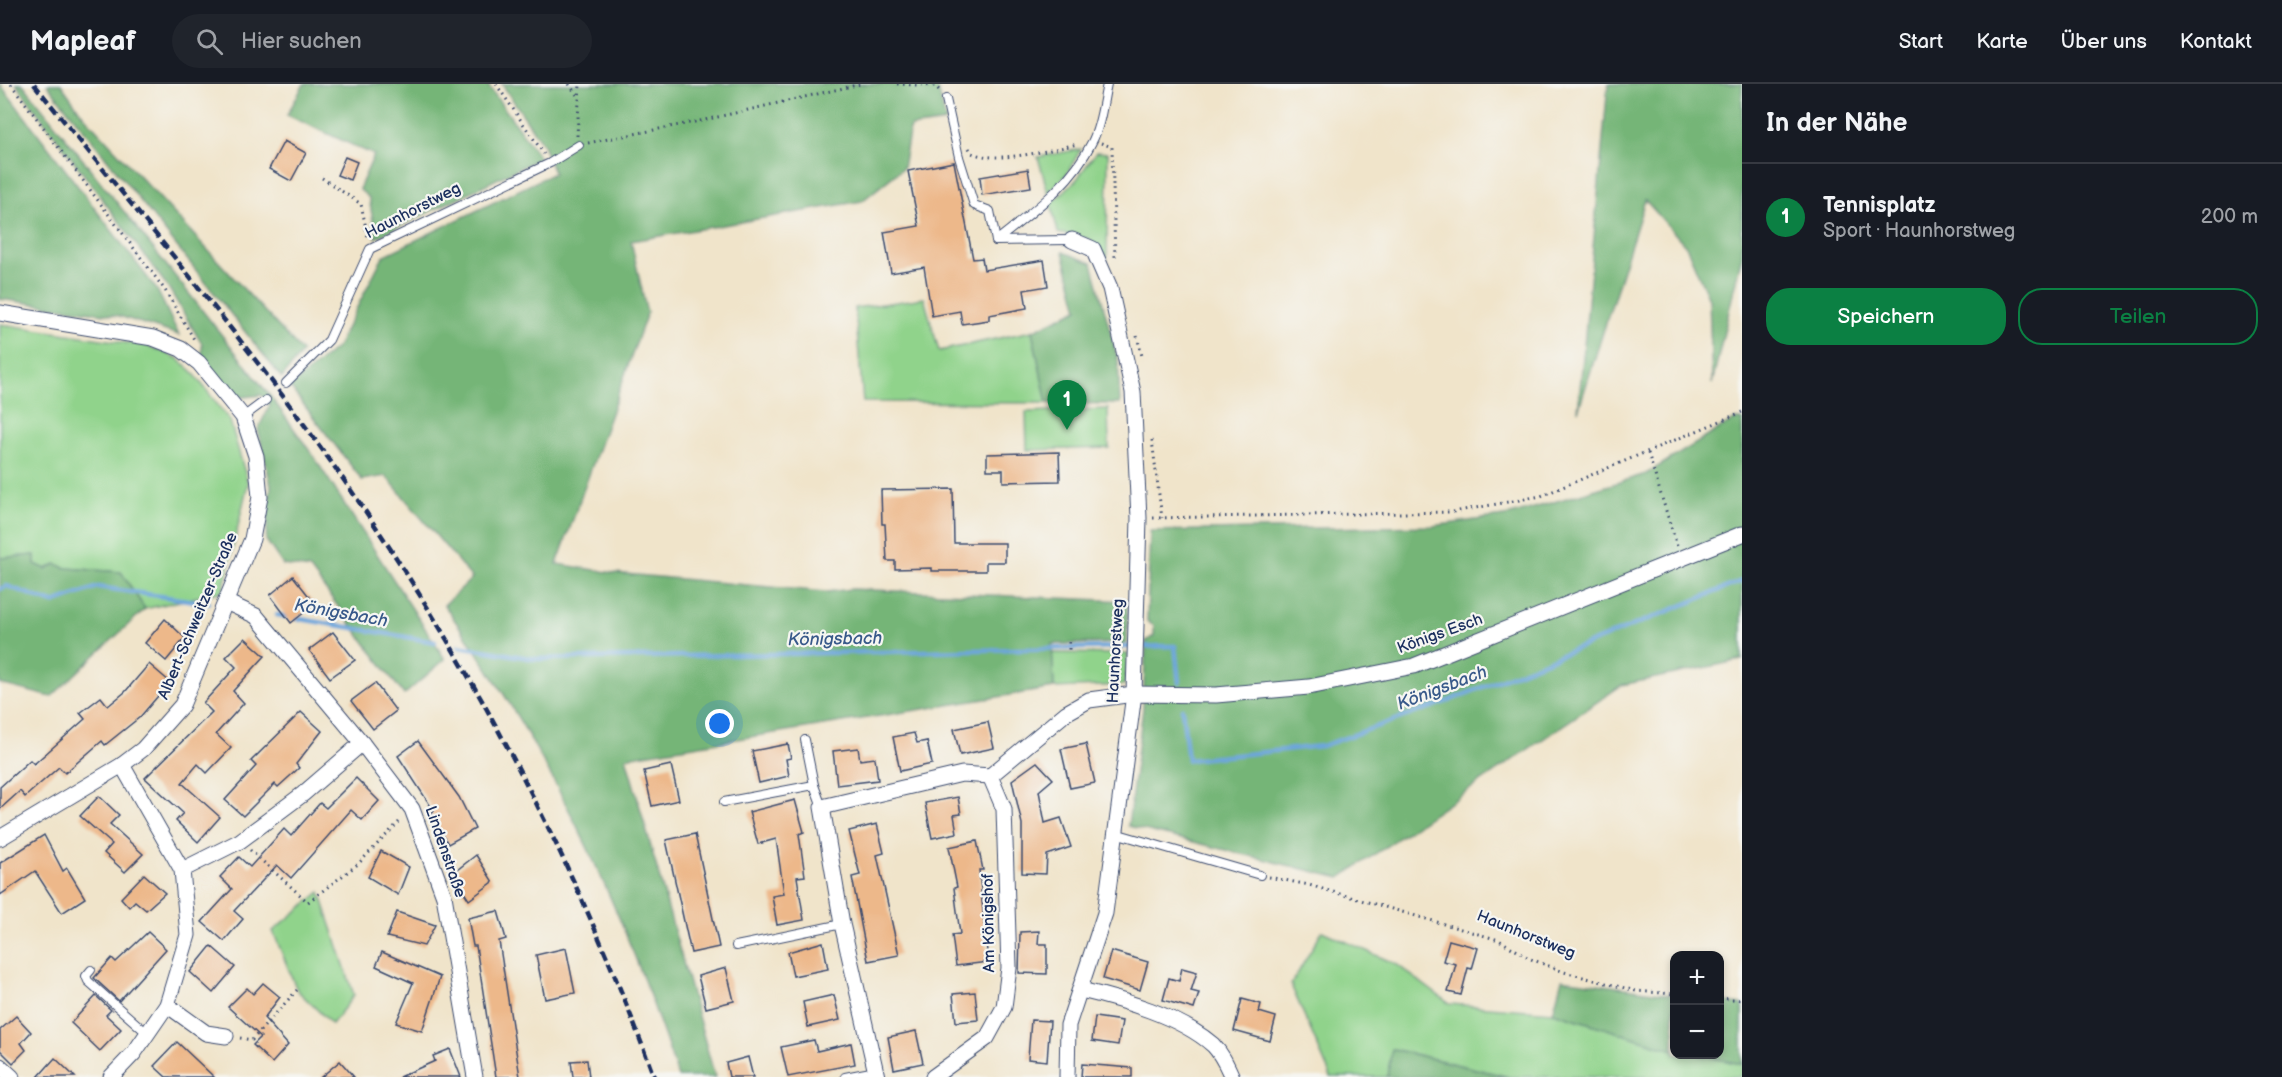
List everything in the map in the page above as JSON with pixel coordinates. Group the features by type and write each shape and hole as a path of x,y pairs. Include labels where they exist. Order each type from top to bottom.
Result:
{"street":[{"name":"Haunhorstweg","path":"1067,1077 1068,1025 1105,913 1134,694 1139,518 1133,392 1125,346 1110,288 1093,249 1072,240"},
{"name":"Albert-Schweitzer-Straße","path":"0,313 153,338 181,349 199,363 243,417 256,456 261,498 252,539 182,705 143,749 122,765 0,838"},
{"name":"Königs Esch","path":"1134,694 1216,695 1309,687 1414,666 1742,534"},
{"name":"Lindenstraße","path":"226,602 256,616 362,743 412,809 444,896 475,1077"},
{"path":"876,1074 842,924 822,807 962,774 990,776 1066,713 1089,700 1134,694"},
{"path":"182,870 240,840 303,794 362,743"},
{"path":"111,1077 167,1005 188,935 182,870 122,765"},
{"name":"Am Königshof","path":"933,1077 987,1038 1004,1007 1009,968 1004,809 990,776"},
{"path":"1081,990 1126,1002 1194,1032 1214,1047 1232,1077"},
{"path":"167,1005 206,1033 226,1036"},
{"path":"0,1066 12,1077"}],"lane":[{"path":"996,241 1044,203 1071,176 1093,141 1107,84"},
{"path":"946,99 959,156 974,205 990,211 996,241"},
{"name":"Haunhorstweg","path":"286,383 329,340 370,249 550,163 579,145"},
{"path":"996,241 1072,240"},
{"path":"243,417 266,400"},
{"path":"805,740 814,785 822,807"},
{"path":"724,802 814,785"},
{"path":"1114,832 1260,875"},
{"path":"736,946 842,924"},
{"path":"90,969 86,976 88,981 147,1033"},
{"path":"845,1077 876,1074"}],"path":[{"path":"11,84 165,290 198,346 199,363"},
{"path":"496,84 550,163"},
{"path":"569,84 580,100"},
{"path":"580,84 576,130 579,145 861,84"},
{"path":"897,84 935,86 946,99"},
{"path":"968,144 972,153 983,158 1034,153 1093,141"},
{"path":"322,178 362,204 370,249"},
{"path":"1139,518 1453,512 1541,496 1742,412"},
{"path":"1648,453 1681,559"},
{"path":"1069,642 1069,652"},
{"path":"240,840 308,902 358,864 412,809"},
{"name":"Haunhorstweg","path":"1260,875 1309,885 1499,940 1531,959 1564,972 1636,991 1670,994"},
{"path":"226,1036 252,1040 297,990"},
{"path":"1724,998 1742,1000"}],"green space":[{"path":"0,84 157,290 179,335 119,316 0,299"},
{"path":"16,84 23,84 274,401 314,457 445,659 404,695 310,569 283,565 266,540 271,485 258,429 270,405 262,395 236,398 202,359 202,344 168,287"},
{"path":"47,84 61,84 83,115 302,352 282,378"},
{"path":"304,84 487,84 540,158 376,238 369,198 359,189 374,155 287,115"},
{"path":"502,84 937,84 946,122 910,127 903,168 862,201 631,241 647,313 557,564 614,573 826,592 852,589 1127,601 1127,643 1052,644 1054,688 626,757 715,1077 678,1077 633,952 579,831 516,715 444,605 472,578 386,476 362,480 290,387 337,347 383,256 554,173 543,145"},
{"path":"1608,84 1742,84 1742,255 1712,384 1709,299 1686,246 1645,200 1578,411"},
{"path":"1081,149 1066,175 1048,193 1038,157"},
{"path":"1096,152 1108,153 1107,259 1089,239 1058,233 1051,204 1077,179"},
{"path":"1063,252 1092,263 1118,360 1120,404 1047,403 1032,331 1078,309"},
{"path":"924,298 939,351 1032,331 1047,403 863,402 855,308"},
{"path":"0,324 148,346 177,358 192,371 230,421 248,483 223,591 145,609 121,572 66,568 56,564 46,569 35,564 35,555 0,558"},
{"path":"1108,409 1109,448 1027,450 1026,412"},
{"path":"1734,420 1742,420 1742,660 1622,685 1340,878 1128,826 1143,708 1146,641 1154,636 1154,626 1147,621 1150,531 1433,526 1511,515 1646,474"},
{"path":"35,555 35,564 46,569 56,564 66,568 121,572 145,609 51,697 0,684 0,558"},
{"path":"1052,653 1128,654 1124,685 1054,688"},
{"path":"320,892 354,995 332,1024 297,990 273,931"},
{"path":"1322,931 1396,964 1450,1004 1553,1012 1670,1049 1670,1059 1717,1059 1742,1064 1742,1077 1509,1077 1393,1049 1387,1077 1331,1077 1291,985"},
{"path":"1562,979 1670,994 1670,1049 1553,1012"},
{"path":"1724,1002 1742,1004 1742,1064 1717,1059 1724,1059"},
{"path":"1392,1049 1509,1077 1387,1077"}],"building":[{"path":"284,141 306,153 291,181 269,169"},
{"path":"345,157 357,162 350,180 337,175"},
{"path":"954,162 973,259 982,258 984,270 1044,260 1048,286 1024,290 1027,308 989,315 989,320 962,324 960,311 932,316 924,267 891,273 884,232 919,226 908,171"},
{"path":"1028,169 1031,187 982,195 980,177"},
{"path":"1059,452 1060,481 1003,482 1003,470 987,470 987,454"},
{"path":"953,489 954,543 1005,543 1005,562 986,562 986,571 932,571 932,568 895,569 895,561 887,561 885,524 882,524 881,490"},
{"path":"293,576 315,604 291,623 270,595"},
{"path":"165,619 185,638 166,661 145,643"},
{"path":"333,632 355,660 330,678 309,650"},
{"path":"245,638 265,656 233,691 244,703 216,734 231,748 207,773 198,764 182,783 220,817 198,842 176,821 183,813 145,778 212,712 203,703 236,667 226,657"},
{"path":"149,664 170,682 140,717 105,745 102,741 65,773 59,767 25,797 20,791 0,809 0,787 30,760 34,764 85,719 80,713 101,697 108,706 125,692"},
{"path":"375,683 396,711 373,729 351,701"},
{"path":"301,712 322,731 296,764 299,768 278,787 275,784 243,816 225,800 256,766 251,761"},
{"path":"988,722 994,748 960,755 954,729"},
{"path":"914,733 917,743 927,741 932,764 900,771 893,737"},
{"path":"418,741 459,797 475,829 448,844 431,813 434,811 398,756"},
{"path":"788,744 791,758 786,759 789,776 759,783 752,751"},
{"path":"1086,744 1095,783 1070,788 1061,749"},
{"path":"858,748 860,760 875,758 878,780 837,785 833,751"},
{"path":"1037,762 1053,779 1039,791 1045,823 1061,818 1071,847 1047,855 1046,874 1022,873 1022,824 1012,780"},
{"path":"671,765 679,800 652,806 644,771"},
{"path":"356,778 379,801 362,820 351,810 291,878 277,865 234,911 243,919 224,941 202,922 232,889 220,877 239,857 250,867 284,829 291,836 320,803 326,808"},
{"path":"99,796 119,815 110,824 143,854 125,872 104,853 112,844 80,816"},
{"path":"958,797 961,814 954,815 957,833 932,838 925,803"},
{"path":"795,800 804,832 799,834 805,876 797,877 804,920 777,925 772,896 784,894 776,839 758,844 749,812"},
{"path":"877,824 884,853 877,855 899,955 868,961 852,877 860,875 849,831"},
{"path":"695,834 719,947 691,953 666,840"},
{"path":"44,835 63,871 67,868 85,898 62,913 35,871 0,895 0,863"},
{"path":"977,841 983,870 979,870 988,962 956,966 952,935 960,934 954,888 957,887 949,847"},
{"path":"381,851 409,867 398,895 368,877"},
{"path":"476,855 493,882 469,900 452,874"},
{"path":"144,874 165,893 146,910 135,901 129,907 121,898"},
{"path":"498,911 506,939 499,941 520,1077 496,1077 476,946 473,946 468,918"},
{"path":"397,912 435,925 424,946 387,937"},
{"path":"1039,931 1038,944 1047,944 1047,974 1019,973 1020,932"},
{"path":"148,932 166,949 119,1001 94,978 112,958 116,962"},
{"path":"1449,940 1478,948 1472,969 1468,968 1461,995 1448,992 1456,964 1443,961"},
{"path":"823,942 828,969 793,976 788,952"},
{"path":"211,946 235,967 213,993 190,972"},
{"path":"566,948 575,993 545,999 536,955"},
{"path":"1111,951 1148,962 1140,990 1103,979"},
{"path":"382,952 440,977 422,1031 396,1023 413,983 376,966"},
{"path":"726,968 734,1001 706,1008 698,976"},
{"path":"1182,968 1197,972 1191,991 1199,993 1194,1009 1163,1000 1169,978 1179,981"},
{"path":"263,983 280,997 264,1018 288,1045 272,1063 253,1045 261,1037 228,1007 247,988 253,994"},
{"path":"975,992 978,1020 956,1022 953,994"},
{"path":"834,995 840,1020 808,1027 803,1002"},
{"path":"96,996 111,1010 106,1015 121,1029 100,1051 71,1023"},
{"path":"1242,999 1261,1004 1259,1012 1276,1017 1270,1041 1234,1031"},
{"path":"16,1016 31,1032 21,1043 26,1050 13,1063 0,1050 0,1030"},
{"path":"1095,1017 1122,1021 1118,1045 1092,1041"},
{"path":"1031,1020 1050,1021 1047,1061 1028,1059"},
{"path":"916,1031 923,1063 894,1069 888,1037"},
{"path":"814,1040 817,1051 851,1043 855,1064 788,1077 781,1047"},
{"path":"177,1042 214,1077 166,1077 154,1066"},
{"path":"450,1049 461,1077 399,1077 435,1061 433,1056"},
{"path":"748,1057 753,1077 729,1077 726,1063"},
{"path":"55,1058 75,1077 38,1077"},
{"path":"587,1060 589,1077 573,1077 571,1061"},
{"path":"340,1061 354,1077 321,1077"},
{"path":"1082,1064 1132,1068 1132,1077 1081,1077"}],"waterway":[{"name":"Königsbach","path":"1182,709 1188,760 1322,746 1446,702 1742,581"},
{"name":"Königsbach","path":"0,589 7,586 53,603 98,587 208,603"},
{"name":"Königsbach","path":"277,615 435,642"},
{"name":"Königsbach","path":"459,646 535,659 1175,646 1179,683"}],"railway":[{"path":"34,84 200,289 280,393 357,499 402,567 486,707 524,779 594,926 654,1077"}],"place":[{"name":"Tennisplatz","path":"1067,430"}]}
